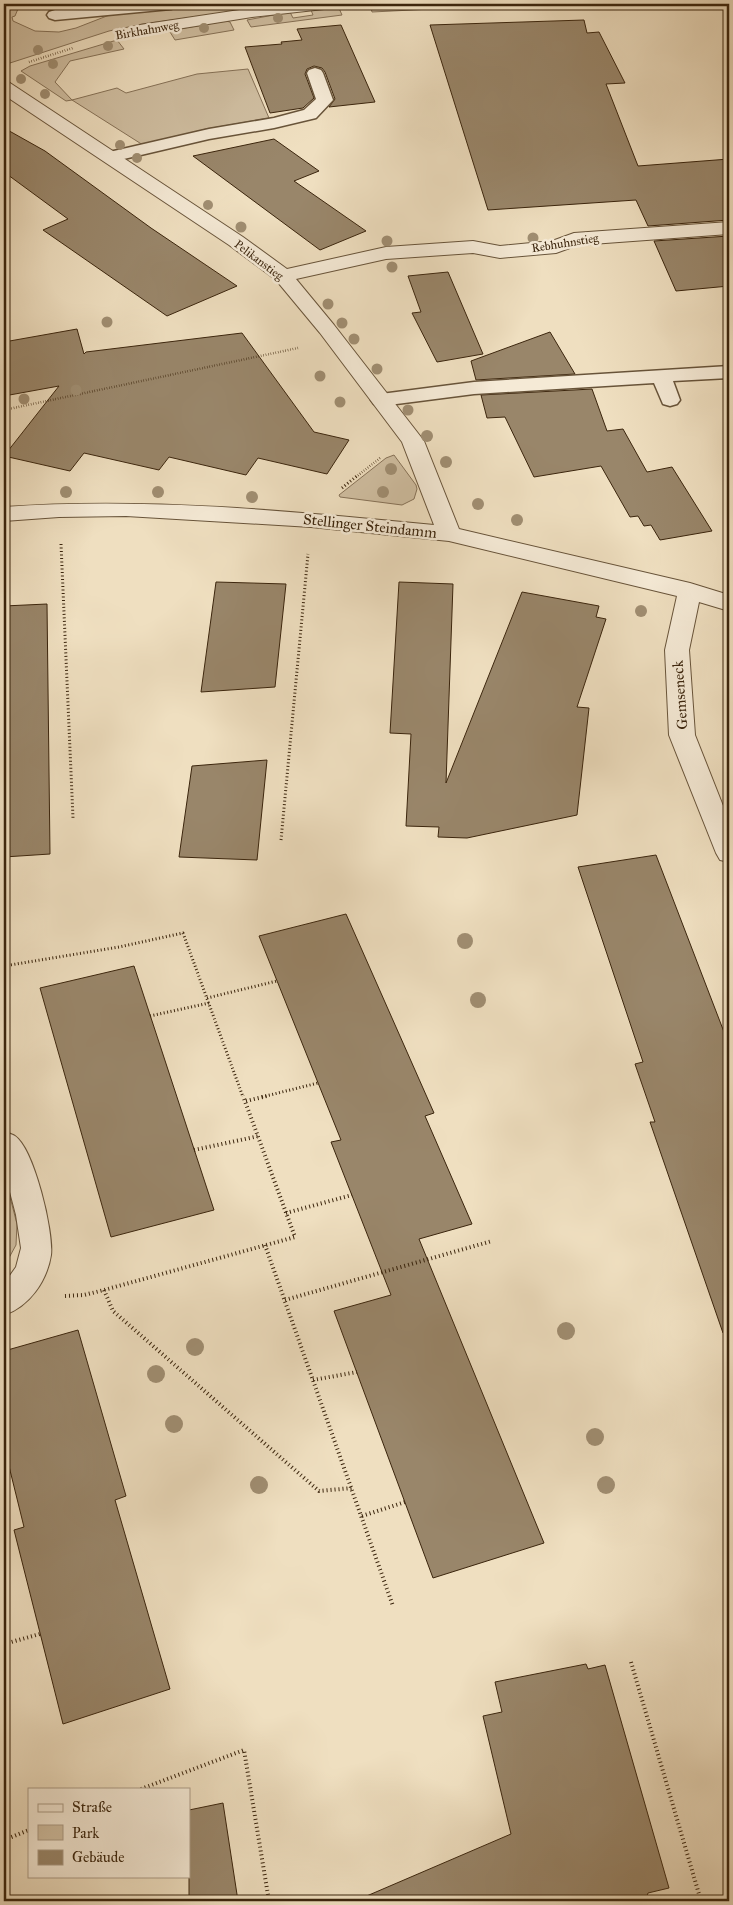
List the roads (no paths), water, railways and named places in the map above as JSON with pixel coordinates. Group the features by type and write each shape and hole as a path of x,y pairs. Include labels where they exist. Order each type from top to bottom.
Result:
{"street":[{"name":"Birkhahnweg","path":"146,30 252,12 324,4"},
{"name":"Pelikanstieg","path":"4,87 236,242 283,276 413,441 449,534"},
{"name":"Rebhuhnstieg","path":"283,276 386,253 473,247 500,252 556,247 574,239 729,228"},
{"name":"Stellinger Steindamm","path":"4,514 59,510 126,509 311,520 449,534 690,590 729,603"},
{"name":"Gemseneck","path":"690,590 678,650 682,735 729,852"},
{"path":"4,1144 13,1154 21,1173 36,1248 34,1262 27,1278 11,1296"}],"lane":[{"path":"55,15 171,4"},
{"path":"111,158 209,134 274,123 310,114 326,100 315,73"},
{"path":"381,400 474,388 729,372"},
{"path":"661,376 670,400"}]}
